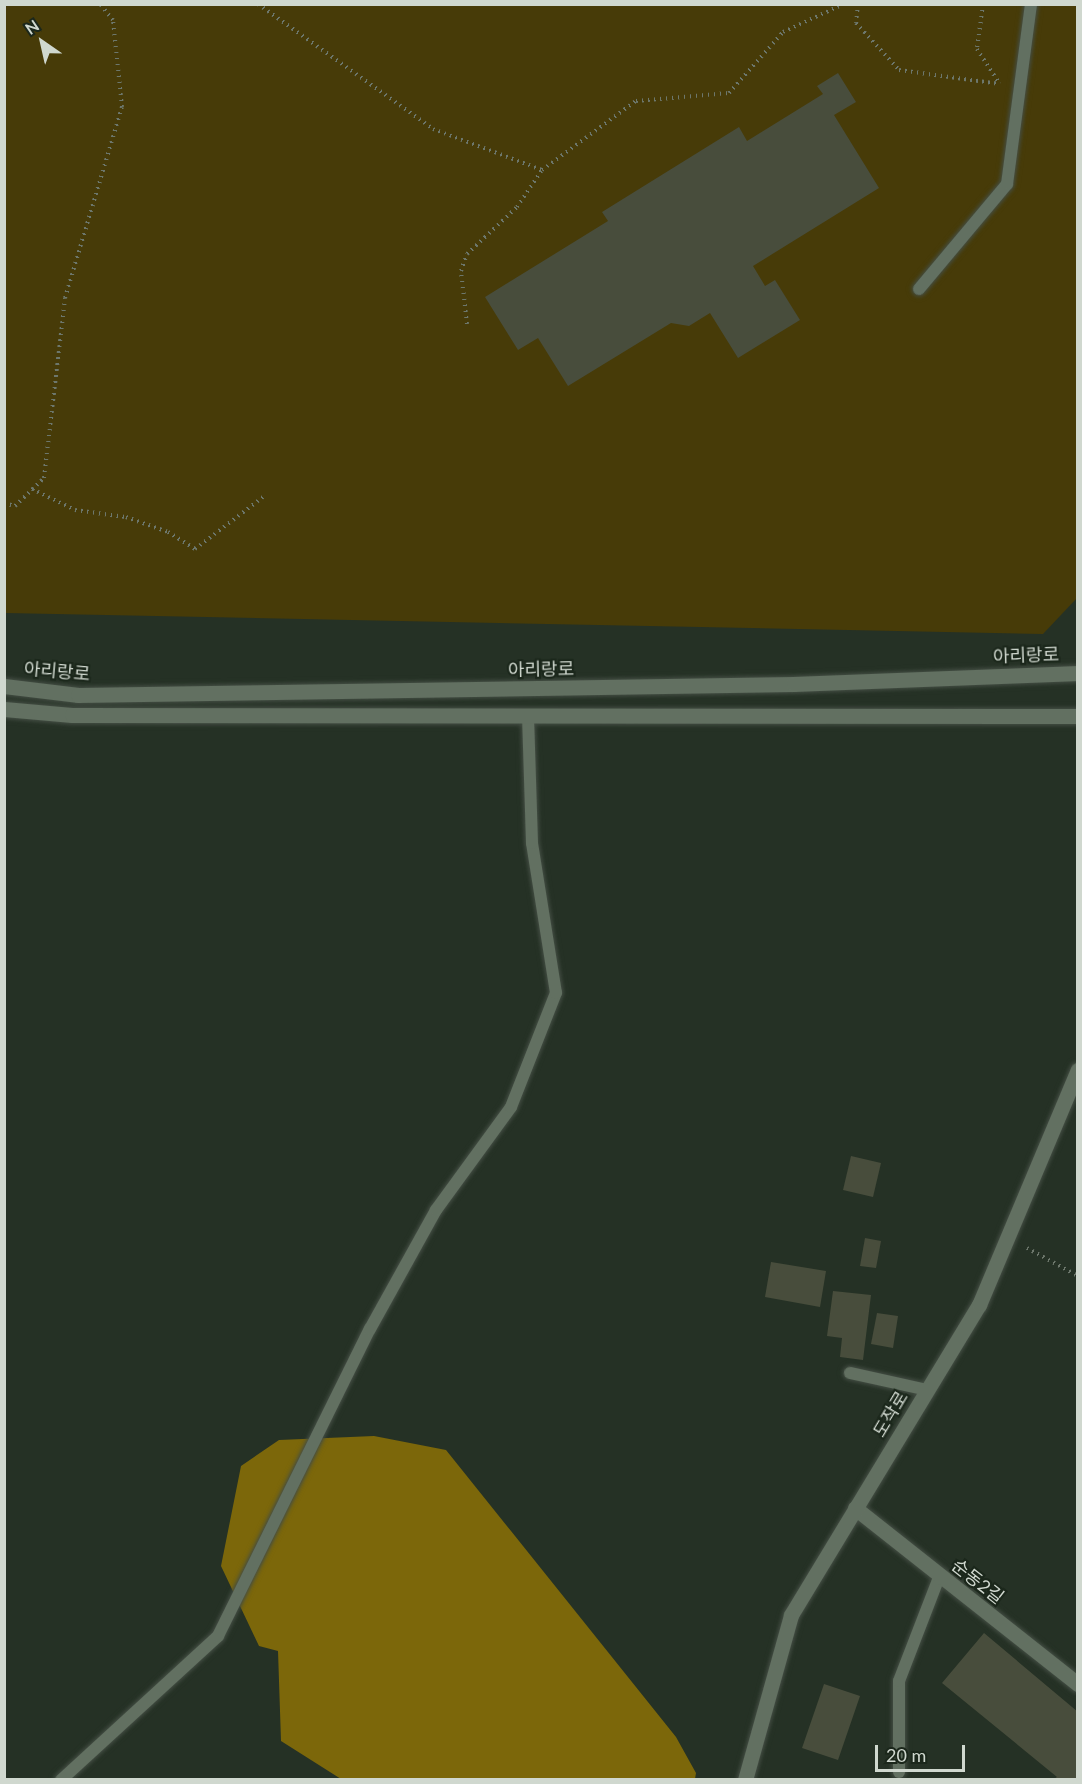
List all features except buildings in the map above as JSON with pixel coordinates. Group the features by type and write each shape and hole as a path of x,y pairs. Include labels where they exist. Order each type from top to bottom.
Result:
{"main road":[{"name":"아리랑로","path":"4,686 78,694 138,694 794,684 1077,673"},
{"path":"4,709 72,715 1077,716"},
{"name":"도작로","path":"745,1779 791,1615 979,1305 1077,1070"},
{"name":"순동2길","path":"855,1508 1077,1684"}],"lane":[{"path":"919,289 1007,184 1031,4"},
{"path":"61,1779 218,1636 376,1319 436,1210 511,1107 556,993 532,843 528,716"},
{"path":"850,1373 927,1390"},
{"path":"899,1772 899,1681 940,1575"}],"path":[{"path":"4,503 15,506 44,478 65,298 122,107 113,20 100,4"},
{"path":"258,4 433,129 542,170"},
{"path":"467,324 461,271 467,254 517,207 542,170 636,101 729,93 783,33 844,4"},
{"path":"858,4 856,23 899,70 1000,84"},
{"path":"983,4 977,49 1018,110"},
{"path":"32,489 75,510 126,517 168,532 195,549 263,497"},
{"path":"1008,1238 1077,1276"}],"shaded area":[{"path":"4,5 1077,5 1077,598 1043,634 5,613"},
{"path":"374,1436 446,1450 676,1737 696,1773 695,1779 341,1779 281,1741 278,1651 259,1646 221,1566 241,1466 279,1440"}]}
